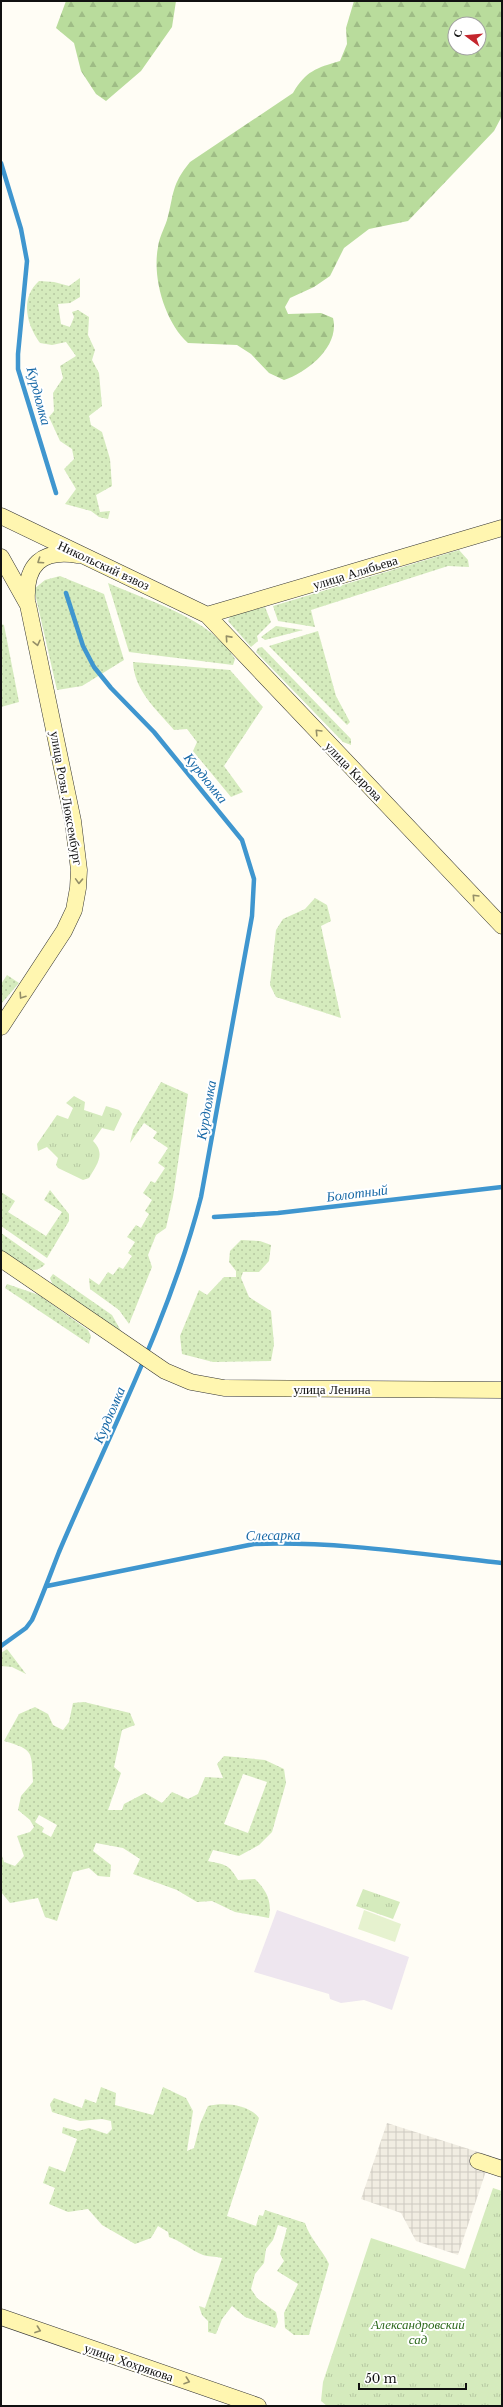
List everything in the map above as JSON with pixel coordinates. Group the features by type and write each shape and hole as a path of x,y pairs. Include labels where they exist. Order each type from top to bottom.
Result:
{"main road":[{"name":"Никольский взвоз","path":"1,516 207,615"},
{"name":"улица Алябьева","path":"207,615 502,528"},
{"path":"28,605 28,579 31,570 41,559 49,555 68,553 91,558"},
{"name":"улица Розы Люксембург","path":"1,557 28,605 73,821 79,870 78,888 74,910 64,931 1,1027"},
{"name":"улица Кирова","path":"207,615 502,926"},
{"name":"улица Ленина","path":"1,1259 165,1371 191,1382 224,1388 502,1390"},
{"path":"478,2161 502,2169"},
{"name":"улица Хохрякова","path":"1,2317 258,2406"}],"shaded area":[{"path":"277,1910 409,1957 392,2010 364,2000 341,2003 330,1999 329,1994 254,1972"},
{"path":"387,2123 491,2156 458,2255 416,2241 401,2213 361,2199"}],"green space":[{"path":"66,1 176,1 172,27 141,71 106,101 96,94 81,71 74,43 56,28"},
{"path":"354,1 502,1 502,116 494,131 408,221 369,229 344,248 330,276 314,287 290,298 285,307 288,314 321,313 333,318 334,328 332,338 327,348 320,356 303,371 284,380 269,373 251,354 237,345 188,343 180,334 167,312 159,285 157,259 160,237 167,220 176,184 179,177 190,162 293,93 302,80 312,71 340,61 347,44 346,28"},
{"path":"80,278 80,297 70,303 58,304 61,324 70,327 74,317 72,312 78,310 89,317 88,335 95,350 92,360 99,373 102,406 89,416 91,425 102,432 110,459 112,486 96,495 100,512 110,511 108,519 99,517 91,511 65,504 76,489 64,469 74,459 72,449 60,441 49,417 54,411 53,393 63,378 60,366 76,356 66,342 52,345 40,343 31,328 27,311 29,295 39,281 54,282 69,286"},
{"path":"459,550 468,560 469,567 448,566 311,610 315,627 278,621 273,606"},
{"path":"60,576 104,594 124,660 82,686 57,690 34,589 45,580"},
{"path":"108,583 178,613 211,632 235,659 233,665 129,652"},
{"path":"265,607 271,622 257,636 258,641 251,647 228,621 231,615"},
{"path":"1,624 4,625 19,702 1,707"},
{"path":"276,626 303,630 265,640 261,637"},
{"path":"318,631 336,696 350,722 347,725 269,646"},
{"path":"262,647 351,739 351,745 343,742 256,652 258,648"},
{"path":"133,662 230,670 263,707 224,766 243,792 231,797 193,751 197,742 187,729 174,730 153,707 137,681"},
{"path":"315,898 327,905 331,921 321,926 341,1018 276,997 270,985 276,930 283,919 305,909"},
{"path":"7,975 19,983 1,1004 1,984"},
{"path":"161,1082 188,1094 173,1197 166,1228 156,1235 148,1255 152,1267 129,1324 119,1310 90,1289 89,1278 99,1285 108,1272 113,1275 119,1267 123,1269 132,1256 128,1253 135,1242 127,1237 136,1225 141,1228 149,1214 145,1211 152,1200 143,1193 151,1181 155,1183 165,1168 158,1163 168,1148 153,1138 157,1132 144,1123 130,1143 133,1130"},
{"path":"74,1096 85,1102 84,1110 102,1116 106,1106 119,1110 122,1114 114,1131 102,1128 93,1141 99,1150 99,1159 89,1178 83,1180 58,1168 56,1165 58,1158 47,1147 38,1151 37,1144 57,1115 68,1119 73,1108 66,1103"},
{"path":"50,1190 69,1214 69,1221 47,1258 1,1226 1,1192 15,1201 8,1212 46,1236 62,1212 44,1200"},
{"path":"1,1233 45,1264 34,1270 23,1267 17,1263 1,1251"},
{"path":"241,1240 260,1241 271,1245 269,1261 259,1272 243,1272 241,1278 249,1297 271,1311 274,1344 271,1361 213,1362 182,1354 180,1336 199,1290 207,1295 224,1277 236,1277 236,1271 229,1262 230,1251"},
{"path":"53,1274 112,1315 121,1331 54,1288 50,1278"},
{"path":"7,1284 39,1295 88,1330 91,1336 89,1344 5,1288"},
{"path":"7,1649 26,1674 12,1667 1,1666 1,1653"},
{"path":"84,1702 130,1713 135,1725 122,1730 114,1767 121,1773 108,1810 122,1810 124,1804 145,1793 162,1803 172,1792 188,1799 198,1794 205,1777 223,1778 217,1764 224,1756 265,1760 284,1769 286,1783 272,1832 259,1845 239,1856 213,1850 208,1861 226,1866 238,1880 255,1879 263,1888 268,1897 270,1906 269,1918 235,1912 212,1901 197,1902 177,1890 133,1874 140,1859 123,1848 96,1843 93,1851 111,1865 110,1877 98,1876 89,1868 73,1872 57,1921 45,1917 38,1898 10,1903 1,1892 1,1853 4,1862 15,1866 24,1856 17,1836 30,1832 34,1827 30,1820 18,1810 21,1796 33,1782 32,1764 29,1754 21,1747 4,1741 19,1714 35,1707 48,1714 53,1725 63,1730 69,1722 73,1703","holes":["243,1774 267,1782 248,1833 224,1824","39,1815 57,1825 51,1837 42,1832 44,1828 35,1822"]},
{"path":"363,1889 400,1902 393,1919 356,1906"},
{"path":"364,1910 401,1924 395,1942 358,1929"},
{"path":"101,2087 116,2093 115,2105 153,2115 163,2087 186,2098 193,2111 187,2151 194,2148 200,2124 208,2106 221,2104 235,2105 255,2113 259,2118 227,2216 256,2226 259,2215 263,2216 265,2210 305,2223 307,2229 329,2264 309,2335 294,2335 285,2328 284,2313 298,2284 277,2271 284,2261 280,2254 287,2228 278,2225 273,2240 266,2249 264,2263 255,2274 251,2289 257,2298 276,2312 278,2322 275,2328 245,2317 232,2306 222,2319 216,2334 208,2332 208,2321 202,2315 199,2306 205,2308 222,2258 205,2256 199,2253 169,2237 168,2232 158,2226 151,2238 135,2244 102,2225 88,2209 68,2212 49,2204 55,2188 43,2183 49,2166 65,2172 77,2139 62,2133 63,2127 78,2131 89,2128 107,2134 112,2129 111,2121 102,2119 80,2121 52,2112 50,2104 54,2098 82,2108 85,2099 96,2103"},
{"name":"Александровский сад","path":"493,2188 502,2191 502,2406 327,2406 321,2401 323,2382 371,2238 465,2269"}],"waterway":[{"name":"Курдюмка","path":"1,163 21,229 27,261 18,354 18,369 56,493"},
{"name":"Курдюмка","path":"1,1646 26,1628 32,1620 78,1508 137,1377 188,1243 201,1197 252,916 254,879 242,840 154,732 111,688 94,667 83,646 66,593"},
{"name":"Болотный","path":"214,1217 278,1213 502,1187"},
{"name":"Слесарка","path":"47,1586 254,1544 316,1544 347,1546 502,1563"}]}
